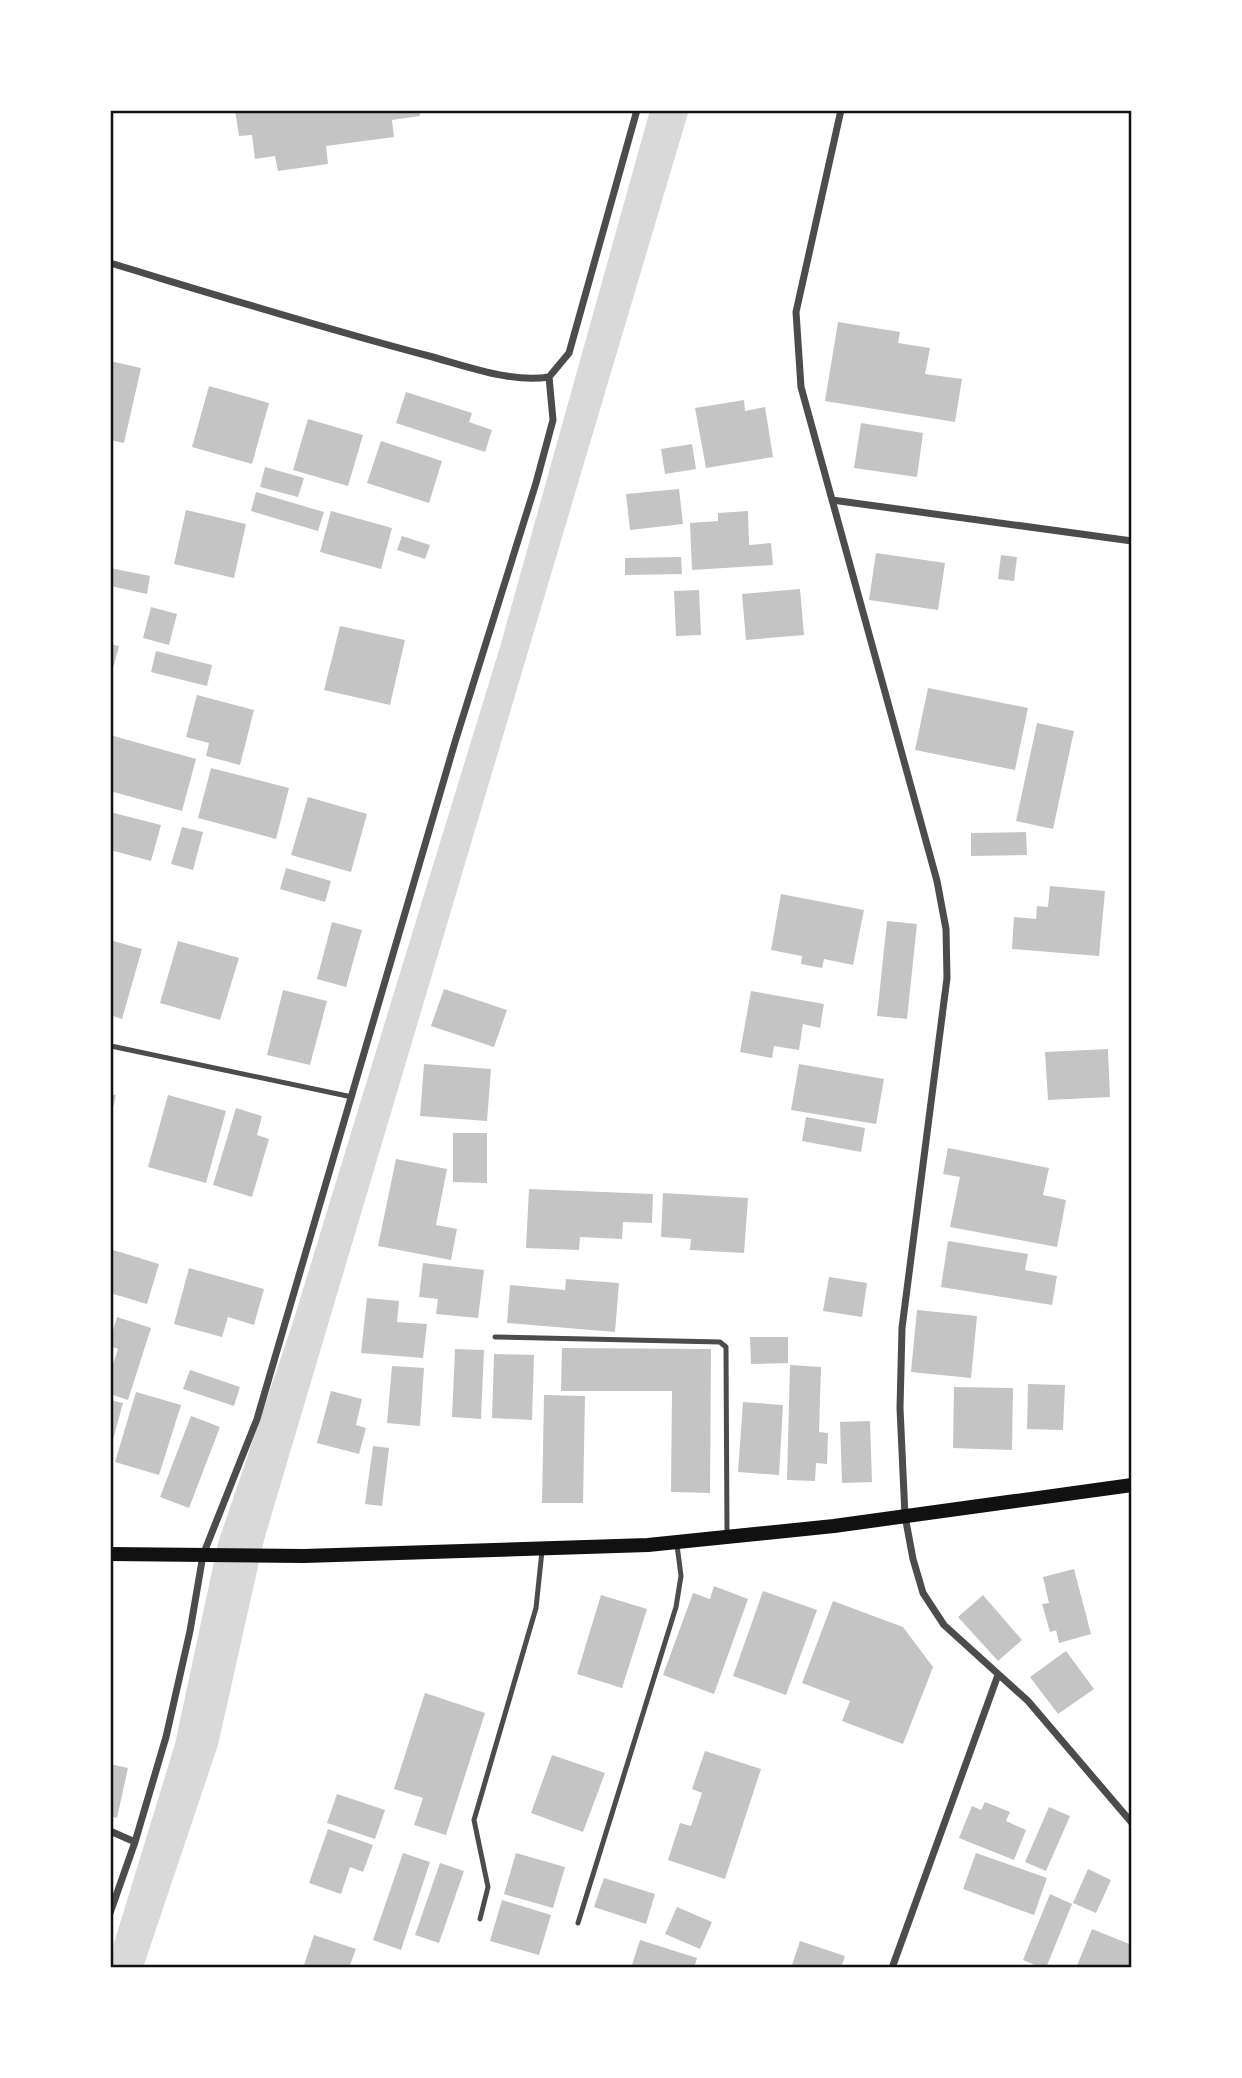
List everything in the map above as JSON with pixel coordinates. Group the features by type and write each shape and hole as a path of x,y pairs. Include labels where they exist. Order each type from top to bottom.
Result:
{"main road":[{"path":"110,1554 304,1556 676,1542 905,1517 1132,1485"}],"street":[{"path":"110,263 379,343 494,373 537,379 549,377 569,353 637,110"},
{"path":"841,110 796,312 801,387 867,636 902,747 946,929 947,978 902,1328 900,1408 905,1517 923,1593 944,1625 1028,1702 1132,1823"},
{"path":"110,1913 135,1842 178,1687 203,1555 257,1419 455,742 554,420 549,377"},
{"path":"832,500 1132,541"},
{"path":"892,1968 998,1675"},
{"path":"110,1831 135,1842"}],"lane":[{"path":"111,1046 352,1097"},
{"path":"495,1337 720,1342 726,1347 727,1537"},
{"path":"578,1923 676,1607 681,1576 676,1542"},
{"path":"480,1919 488,1887 474,1820 536,1608 542,1548"}],"shaded area":[{"path":"650,110 689,110 264,1540 218,1745 143,1968 110,1968 110,1956 175,1744 218,1543 293,1322 500,647"}],"building":[{"path":"235,110 419,110 420,116 392,120 394,137 326,146 328,164 278,171 275,156 255,159 252,135 239,136"},
{"path":"838,322 900,332 898,343 930,348 925,374 962,379 955,422 825,401"},
{"path":"110,361 141,368 124,443 110,440"},
{"path":"209,386 269,403 252,464 192,447"},
{"path":"406,392 472,413 469,422 492,430 485,452 396,423"},
{"path":"744,400 745,411 765,407 773,457 706,468 695,408"},
{"path":"308,419 363,435 348,486 293,470"},
{"path":"861,423 923,433 917,477 854,468"},
{"path":"381,441 442,461 429,503 367,483"},
{"path":"692,444 696,469 665,474 661,449"},
{"path":"265,467 304,478 298,497 260,487"},
{"path":"679,489 683,524 630,530 626,494"},
{"path":"256,492 324,512 318,531 251,511"},
{"path":"186,510 246,524 234,578 174,564"},
{"path":"331,511 392,528 381,569 320,552"},
{"path":"748,511 749,545 771,543 773,565 692,570 690,523 718,521 718,513"},
{"path":"402,536 430,545 425,559 397,550"},
{"path":"876,553 945,563 938,610 869,600"},
{"path":"1001,555 1017,557 1014,581 998,579"},
{"path":"681,557 682,574 625,575 625,558"},
{"path":"110,568 150,576 147,594 110,586"},
{"path":"800,589 804,635 746,640 742,594"},
{"path":"699,590 701,635 676,636 674,591"},
{"path":"151,607 177,614 169,645 143,638"},
{"path":"340,626 405,640 390,705 324,690"},
{"path":"110,644 119,646 111,676 110,676"},
{"path":"156,651 212,665 207,686 151,672"},
{"path":"928,688 1028,708 1015,770 915,750"},
{"path":"197,695 254,710 240,765 206,756 209,743 186,737"},
{"path":"1037,723 1074,731 1053,829 1016,821"},
{"path":"110,735 196,759 182,811 110,791"},
{"path":"211,768 289,788 276,839 198,818"},
{"path":"308,797 367,814 351,872 291,855"},
{"path":"110,812 161,825 151,861 110,850"},
{"path":"182,827 203,832 193,870 171,864"},
{"path":"1026,832 1027,855 971,856 971,833"},
{"path":"286,868 331,881 325,902 280,889"},
{"path":"1050,886 1105,891 1099,956 1012,949 1014,917 1036,919 1037,906 1048,907"},
{"path":"781,894 864,910 853,965 824,959 822,968 801,964 802,956 771,950"},
{"path":"887,921 917,924 907,1019 877,1016"},
{"path":"332,922 362,930 346,987 317,979"},
{"path":"110,940 142,949 122,1019 110,1015"},
{"path":"178,941 239,958 220,1020 160,1003"},
{"path":"444,989 507,1010 494,1047 431,1026"},
{"path":"283,990 327,1001 310,1065 267,1055"},
{"path":"751,991 824,1004 820,1028 803,1024 799,1050 774,1046 772,1058 740,1052"},
{"path":"1108,1049 1110,1097 1048,1100 1045,1052"},
{"path":"424,1064 491,1069 487,1121 420,1116"},
{"path":"799,1064 884,1079 876,1124 791,1110"},
{"path":"110,1094 116,1095 111,1117 110,1117"},
{"path":"168,1095 226,1111 206,1183 148,1167"},
{"path":"236,1108 262,1116 257,1135 269,1139 252,1197 213,1185"},
{"path":"806,1117 865,1128 861,1152 802,1141"},
{"path":"453,1133 487,1133 487,1183 453,1182"},
{"path":"948,1148 1049,1168 1043,1195 1066,1200 1057,1247 950,1227 960,1177 943,1174"},
{"path":"396,1159 447,1169 436,1225 457,1229 451,1260 378,1246"},
{"path":"529,1189 653,1194 652,1223 623,1222 622,1239 580,1237 579,1250 526,1248"},
{"path":"663,1193 748,1198 744,1253 690,1250 691,1239 661,1237"},
{"path":"948,1241 1028,1254 1025,1270 1057,1276 1052,1305 941,1287"},
{"path":"110,1249 159,1264 147,1304 110,1293"},
{"path":"423,1263 484,1270 478,1318 436,1314 438,1299 419,1297"},
{"path":"189,1268 264,1289 254,1325 228,1317 222,1337 174,1324"},
{"path":"829,1277 867,1283 862,1317 823,1311"},
{"path":"566,1279 619,1283 615,1332 507,1323 510,1285 565,1290"},
{"path":"367,1298 399,1301 397,1322 427,1324 423,1358 361,1353"},
{"path":"917,1310 977,1316 971,1378 911,1372"},
{"path":"117,1317 151,1328 128,1400 110,1394 110,1373 118,1349 110,1346 110,1340"},
{"path":"750,1337 788,1337 788,1363 751,1364"},
{"path":"562,1348 711,1349 710,1493 671,1492 672,1391 561,1391"},
{"path":"455,1349 484,1350 481,1419 452,1417"},
{"path":"494,1354 534,1355 532,1420 492,1418"},
{"path":"790,1365 821,1367 819,1432 828,1433 827,1464 816,1463 815,1481 787,1480"},
{"path":"392,1366 424,1368 420,1426 387,1423"},
{"path":"190,1370 240,1387 234,1406 183,1389"},
{"path":"1028,1384 1065,1385 1063,1430 1027,1429"},
{"path":"954,1387 1013,1388 1012,1450 953,1448"},
{"path":"331,1391 362,1399 356,1425 366,1428 359,1454 317,1443"},
{"path":"136,1392 181,1405 159,1475 115,1462"},
{"path":"544,1395 585,1396 583,1503 542,1503"},
{"path":"110,1400 123,1403 111,1447 110,1447"},
{"path":"743,1402 783,1405 779,1475 738,1472"},
{"path":"191,1416 220,1427 189,1508 160,1497"},
{"path":"870,1421 872,1482 842,1483 840,1422"},
{"path":"373,1446 389,1448 382,1506 365,1504"},
{"path":"1074,1569 1091,1634 1059,1643 1056,1630 1050,1632 1042,1604 1049,1603 1043,1577"},
{"path":"714,1586 748,1599 714,1694 663,1675 693,1593 710,1599"},
{"path":"763,1591 817,1610 786,1695 733,1676"},
{"path":"601,1595 647,1609 622,1688 577,1674"},
{"path":"983,1595 1022,1640 998,1661 958,1617"},
{"path":"833,1601 903,1627 933,1667 903,1744 842,1721 850,1701 802,1683"},
{"path":"1066,1651 1094,1689 1058,1714 1030,1677"},
{"path":"425,1693 485,1713 446,1835 414,1825 423,1798 394,1789"},
{"path":"705,1751 761,1769 725,1879 668,1860 680,1823 691,1826 702,1793 692,1789"},
{"path":"552,1755 605,1773 583,1832 531,1813"},
{"path":"110,1764 128,1768 117,1818 110,1816"},
{"path":"337,1794 385,1810 375,1839 327,1823"},
{"path":"985,1802 1010,1812 1006,1821 1026,1830 1014,1860 959,1838 972,1806 981,1810"},
{"path":"1049,1807 1070,1816 1046,1871 1025,1862"},
{"path":"328,1829 373,1845 363,1872 350,1867 341,1894 309,1883"},
{"path":"403,1853 430,1862 401,1950 373,1940"},
{"path":"516,1853 565,1867 553,1908 504,1894"},
{"path":"976,1853 1047,1878 1034,1915 963,1889"},
{"path":"440,1863 464,1871 439,1943 415,1935"},
{"path":"1088,1869 1111,1880 1096,1913 1073,1903"},
{"path":"604,1878 655,1894 646,1924 594,1907"},
{"path":"1050,1894 1072,1904 1046,1968 1042,1968 1023,1960"},
{"path":"502,1900 551,1915 539,1955 490,1941"},
{"path":"677,1907 712,1922 700,1949 665,1934"},
{"path":"1092,1929 1132,1945 1132,1968 1076,1968"},
{"path":"314,1935 356,1949 349,1968 303,1968"},
{"path":"640,1940 697,1958 694,1968 631,1968"},
{"path":"800,1941 845,1956 841,1968 791,1968"}]}
